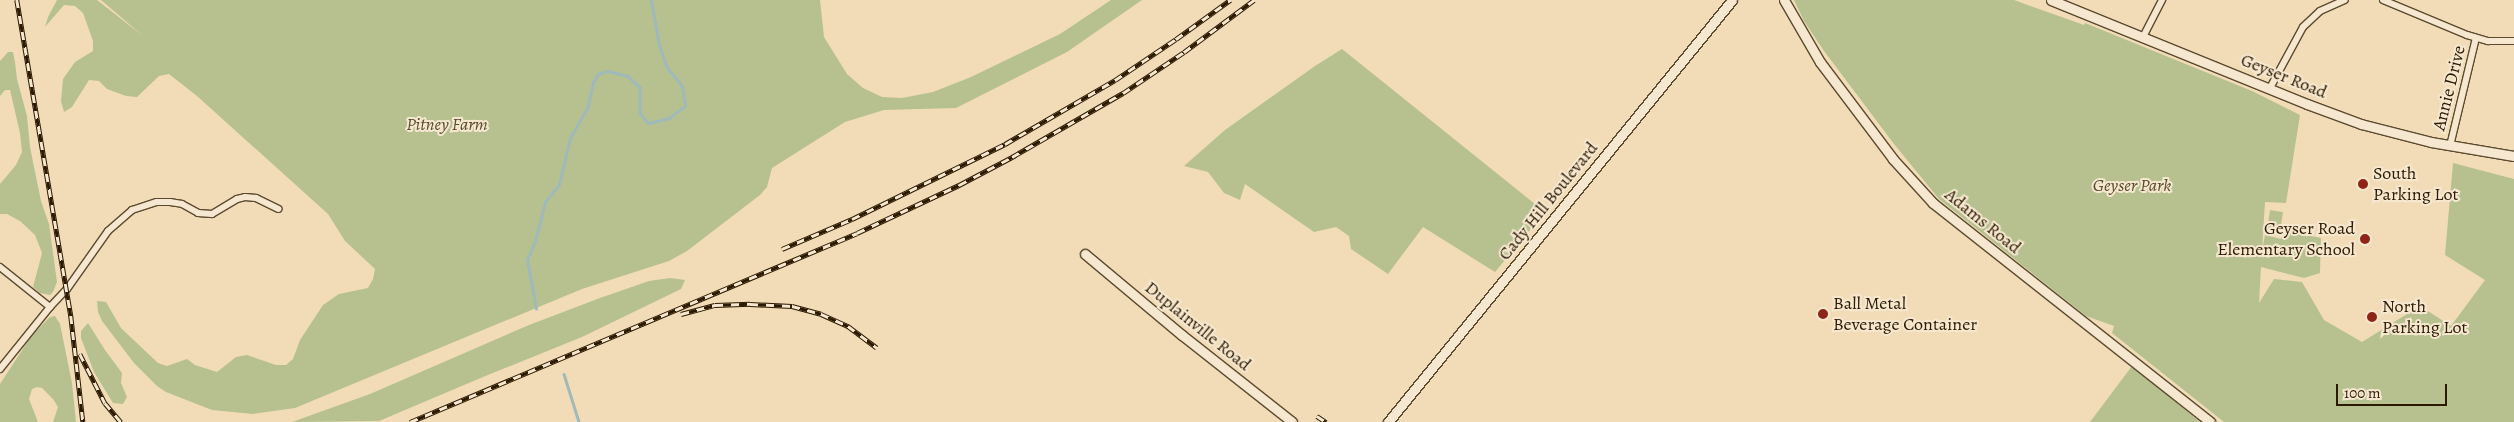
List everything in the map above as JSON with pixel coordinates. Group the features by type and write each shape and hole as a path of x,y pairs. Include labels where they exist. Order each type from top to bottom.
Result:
{"street":[{"name":"Cady Hill Boulevard","path":"1388,422 1732,0"},
{"name":"Adams Road","path":"1784,0 1820,62 1893,159 1933,203 2210,422"},
{"name":"Geyser Road","path":"2051,0 2362,124 2450,146 2514,156"},
{"path":"2143,37 2162,0"},
{"path":"2270,88 2303,27 2320,11 2345,0"},
{"path":"2383,0 2447,28 2476,38 2488,41 2514,41"},
{"name":"Annie Drive","path":"2450,146 2476,38"},
{"path":"0,369 67,289 117,222 132,210 148,204 170,202 182,204 198,212 212,214 237,199 246,197 256,198 279,209"},
{"name":"Duplainville Road","path":"1085,254 1182,335 1292,422"},
{"path":"0,267 50,307"}],"green space":[{"name":"Pitney Farm","path":"57,0 97,0 143,36 101,0 820,0 824,37 847,74 863,88 882,97 902,98 933,92 971,77 1060,34 1111,0 1142,0 1067,52 956,108 884,110 845,122 772,168 767,187 760,195 687,251 669,261 582,289 295,408 253,414 212,410 166,392 157,386 134,363 102,321 98,312 97,301 106,302 121,328 158,363 167,366 187,359 195,365 217,372 236,357 247,355 276,365 286,365 293,359 300,340 323,305 339,294 368,288 373,279 375,269 345,241 328,214 197,96 169,74 159,76 137,97 126,96 107,89 99,81 89,80 72,107 64,112 61,101 63,79 75,62 93,51 93,41 83,13 75,6 64,5 45,27"},
{"name":"Geyser Park","path":"1794,0 2014,0 2084,25 2085,23 2252,91 2300,115 2286,203 2265,202 2262,250 2265,235 2281,239 2285,231 2321,238 2320,273 2304,278 2261,267 2259,303 2274,279 2302,282 2324,320 2362,342 2420,306 2451,326 2485,280 2445,255 2453,163 2514,179 2514,422 2224,422 2112,333 2114,326 2086,316 1939,199 1894,144 1824,51 1804,21"},
{"path":"1342,49 1545,212 1495,272 1423,227 1388,274 1351,249 1349,236 1336,227 1314,232 1245,184 1240,200 1224,193 1208,172 1184,166 1225,130"},
{"path":"8,52 13,52 17,79 27,116 30,147 41,201 49,224 57,282 50,295 40,293 33,287 42,253 35,235 20,221 7,214 0,214 0,184 16,165 22,152 20,133 10,90 5,90 0,96 0,61"},
{"path":"2270,210 2283,212 2280,232 2267,231"},
{"path":"670,278 685,280 681,289 582,337 379,421 292,422 370,394 529,325 649,281"},
{"path":"55,316 60,324 72,383 76,422 53,422 58,407 42,388 37,387 32,389 29,399 38,422 0,422 0,384 32,335 50,317"},
{"path":"88,323 122,373 121,383 127,397 123,404 113,403 94,372 81,338 81,331"},
{"path":"2132,366 2200,422 2090,422"}],"waterway":[{"path":"536,309 527,260 535,241 545,202 559,185 570,138 587,109 593,83 598,74 608,71 628,76 640,87 640,113 648,123 669,118 685,106 682,86 667,68 659,45 651,0"},
{"path":"564,374 579,422"}],"railway":[{"path":"17,0 71,316 83,422"},
{"path":"782,249 852,219 1005,144 1115,80 1230,0"},
{"path":"410,422 857,233 959,185 1012,157 1123,93 1184,52 1254,0"},
{"path":"681,314 715,305 792,306 821,314 848,326 877,348"},
{"path":"80,354 105,403 121,422"},
{"path":"1317,416 1326,422"}],"place":[{"name":"South Parking Lot","path":"2363,184"},
{"name":"Geyser Road Elementary School","path":"2365,239"},
{"name":"Ball Metal Beverage Container","path":"1823,314"},
{"name":"North Parking Lot","path":"2372,317"}]}
